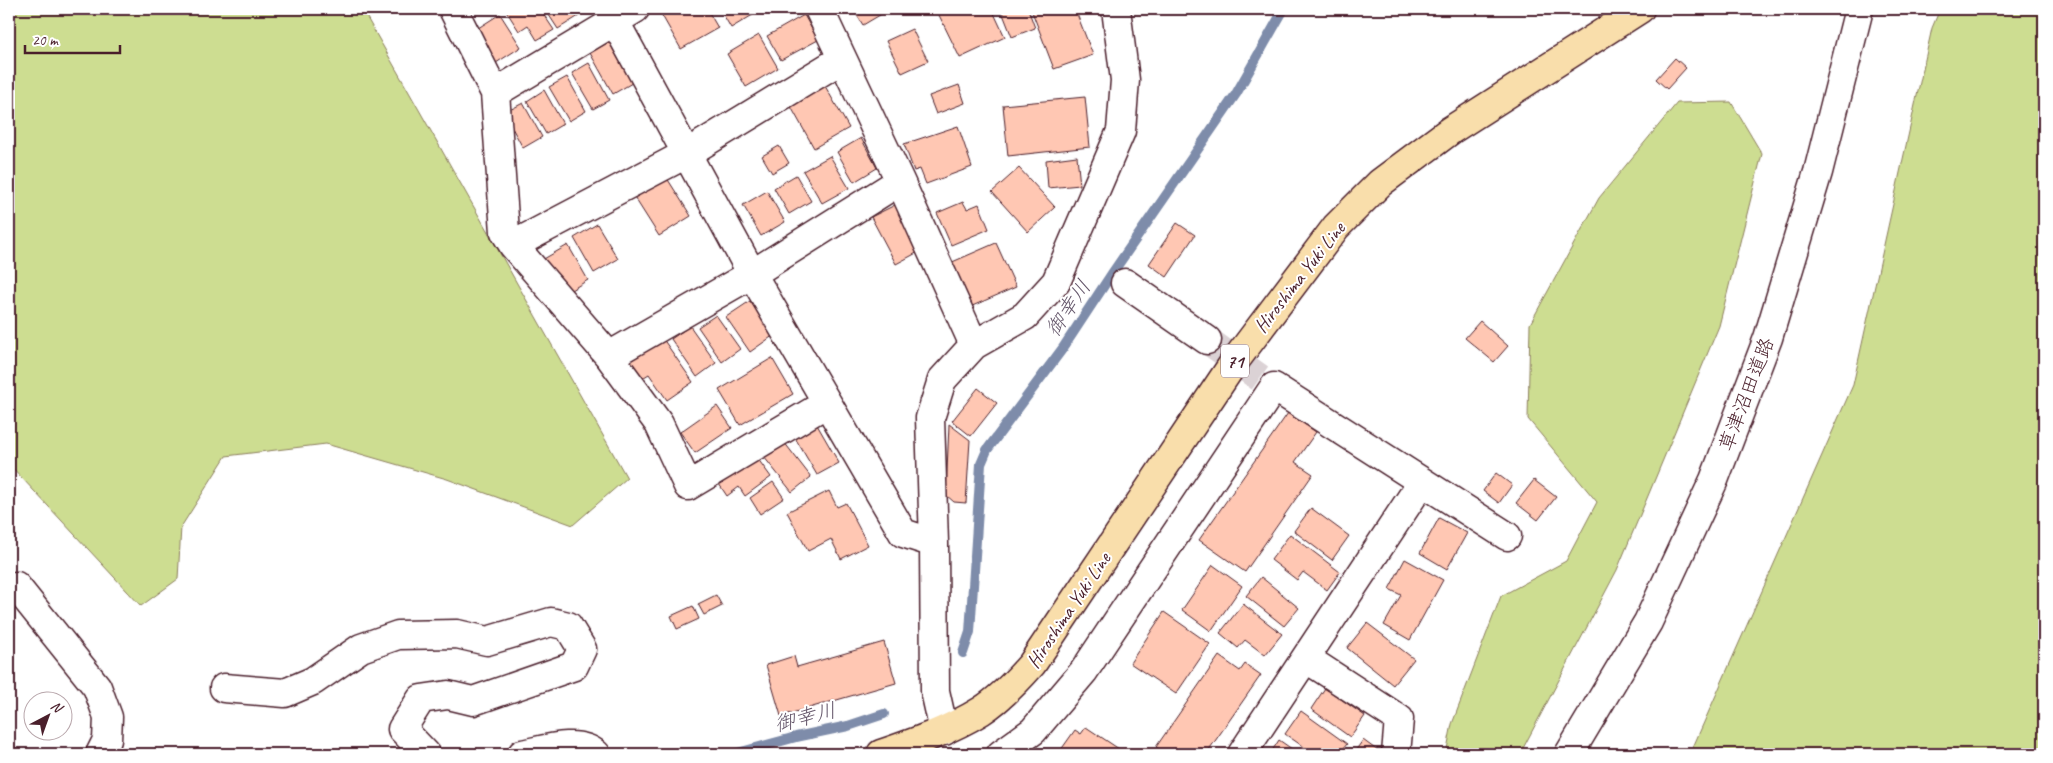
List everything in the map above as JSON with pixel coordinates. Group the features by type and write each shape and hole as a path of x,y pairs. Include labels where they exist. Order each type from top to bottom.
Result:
{"main road":[{"name":"Hiroshima Yuki Line","path":"881,754 944,731 982,710 1016,682 1032,664 1235,361 1336,227 1380,183 1451,130 1640,9"}],"street":[{"path":"453,9 495,93 505,232 513,245 609,356 659,424 688,486 827,403"},
{"path":"819,9 900,181 974,345"},
{"path":"944,731 935,691 934,543 930,418 942,380 974,345 1025,316 1056,282 1121,131 1125,80 1116,9"},
{"name":"草津沼田道路","path":"1569,754 1648,622 1714,480 1771,329 1818,172 1859,9"},
{"path":"495,93 619,12 686,154 752,274 903,533 934,543"},
{"path":"513,245 686,154 842,59"},
{"path":"609,356 752,274 900,181"},
{"path":"1125,284 1207,340"},
{"path":"1001,754 1033,732 1084,671 1267,382 1507,536"},
{"path":"1242,754 1307,659 1422,482"},
{"path":"9,587 16,586 97,687 108,717 107,740 100,754"},
{"path":"224,688 285,693 313,681 361,648 398,635 457,634 487,641 551,622 568,626 582,649 574,666 473,701 448,695 421,699 402,729 426,754"},
{"path":"1307,659 1399,719 1396,754"},
{"path":"522,754 561,745 590,749 596,754"}],"green space":[{"path":"9,9 362,9 627,478 573,525 447,479 326,444 226,456 181,527 178,579 141,606 9,464"},
{"path":"1940,9 2044,9 2044,754 1690,754 1853,385 1932,28"},
{"path":"1731,102 1762,154 1719,326 1617,570 1520,754 1446,754 1452,724 1501,596 1566,561 1597,502 1528,419 1530,324 1599,198 1677,103"}],"building":[{"path":"505,9 540,9 554,30 537,40 528,25 519,31"},
{"path":"545,9 579,9 582,14 558,29"},
{"path":"666,9 707,9 718,28 681,49 660,12"},
{"path":"720,9 760,9 761,10 731,28"},
{"path":"853,9 890,9 863,25"},
{"path":"936,9 992,9 1005,37 960,58"},
{"path":"1001,9 1028,9 1035,28 1012,37"},
{"path":"1031,9 1075,9 1093,55 1054,69"},
{"path":"500,14 521,47 496,63 475,30"},
{"path":"804,15 818,40 781,60 767,36"},
{"path":"912,29 928,61 902,73 886,41"},
{"path":"759,35 778,68 746,87 727,54"},
{"path":"609,42 632,83 613,94 590,53"},
{"path":"1675,58 1686,68 1667,89 1656,79"},
{"path":"589,63 609,100 593,109 572,73"},
{"path":"567,77 586,111 569,121 549,87"},
{"path":"959,85 965,103 936,114 929,96"},
{"path":"825,86 849,128 814,148 790,105"},
{"path":"544,90 563,124 546,134 527,101"},
{"path":"1085,97 1090,147 1008,156 1003,105"},
{"path":"523,103 542,137 523,148 504,113"},
{"path":"958,126 972,167 926,184 920,169 914,171 904,144"},
{"path":"861,138 877,168 854,182 837,152"},
{"path":"779,146 789,163 772,173 762,156"},
{"path":"830,156 849,188 822,203 803,171"},
{"path":"1077,156 1080,185 1048,188 1046,160"},
{"path":"1019,168 1055,207 1028,232 992,192"},
{"path":"665,175 691,216 659,236 633,195"},
{"path":"796,175 811,201 789,214 774,188"},
{"path":"767,191 785,222 761,236 743,205"},
{"path":"963,202 967,209 979,204 989,229 951,245 937,213"},
{"path":"899,203 924,249 896,264 871,217"},
{"path":"1177,223 1195,235 1167,277 1149,264"},
{"path":"597,224 618,259 594,273 574,238"},
{"path":"996,243 1016,287 970,307 950,263"},
{"path":"568,245 588,280 571,290 542,260"},
{"path":"750,301 774,335 750,352 726,317"},
{"path":"716,315 740,349 722,362 698,327"},
{"path":"1480,321 1508,346 1494,362 1465,338"},
{"path":"690,326 716,363 697,377 671,339"},
{"path":"663,339 693,382 667,400 649,374 641,379 629,362"},
{"path":"772,358 793,394 740,425 719,390"},
{"path":"978,388 997,403 971,436 952,421"},
{"path":"717,406 732,428 695,453 680,432"},
{"path":"1288,413 1316,432 1295,462 1313,474 1245,572 1199,540"},
{"path":"816,423 839,463 817,475 794,436"},
{"path":"949,424 970,440 966,503 954,502 946,495"},
{"path":"784,442 811,477 792,492 764,457"},
{"path":"755,455 771,477 745,496 739,487 727,496 717,481"},
{"path":"1496,473 1512,485 1499,503 1483,491"},
{"path":"1534,480 1556,497 1538,520 1516,503"},
{"path":"773,482 784,498 760,514 750,498"},
{"path":"829,491 837,507 846,503 868,545 841,559 831,539 808,551 787,512"},
{"path":"1311,508 1349,536 1332,560 1294,531"},
{"path":"1439,518 1467,533 1447,569 1420,553"},
{"path":"1290,534 1340,572 1327,590 1303,572 1297,580 1271,560"},
{"path":"1405,559 1443,580 1410,640 1384,625 1401,595 1389,589"},
{"path":"1213,565 1242,586 1211,631 1182,610"},
{"path":"1261,577 1299,608 1284,626 1246,596"},
{"path":"716,595 722,606 704,615 698,604"},
{"path":"1243,604 1282,634 1265,655 1245,640 1238,648 1220,633"},
{"path":"693,606 699,619 677,629 671,616"},
{"path":"1164,612 1210,644 1176,694 1130,663"},
{"path":"1367,623 1414,659 1393,685 1347,648"},
{"path":"884,642 896,683 781,716 766,665 794,656 797,667"},
{"path":"1219,656 1240,671 1245,664 1261,675 1206,754 1166,754 1156,747"},
{"path":"1325,688 1365,716 1350,737 1311,709"},
{"path":"1301,711 1347,744 1339,754 1314,754 1285,734"},
{"path":"1086,727 1122,751 1120,754 1058,754 1075,730 1081,734"},
{"path":"1279,740 1299,754 1270,754"},
{"path":"1363,740 1382,754 1353,754"}],"waterway":[{"name":"御幸川","path":"963,653 970,632 981,464 987,450 1063,348 1236,94 1284,9"},
{"name":"御幸川","path":"734,754 796,737 848,726 884,714"}],"tunnel":[{"path":"1207,340 1260,378"}]}
